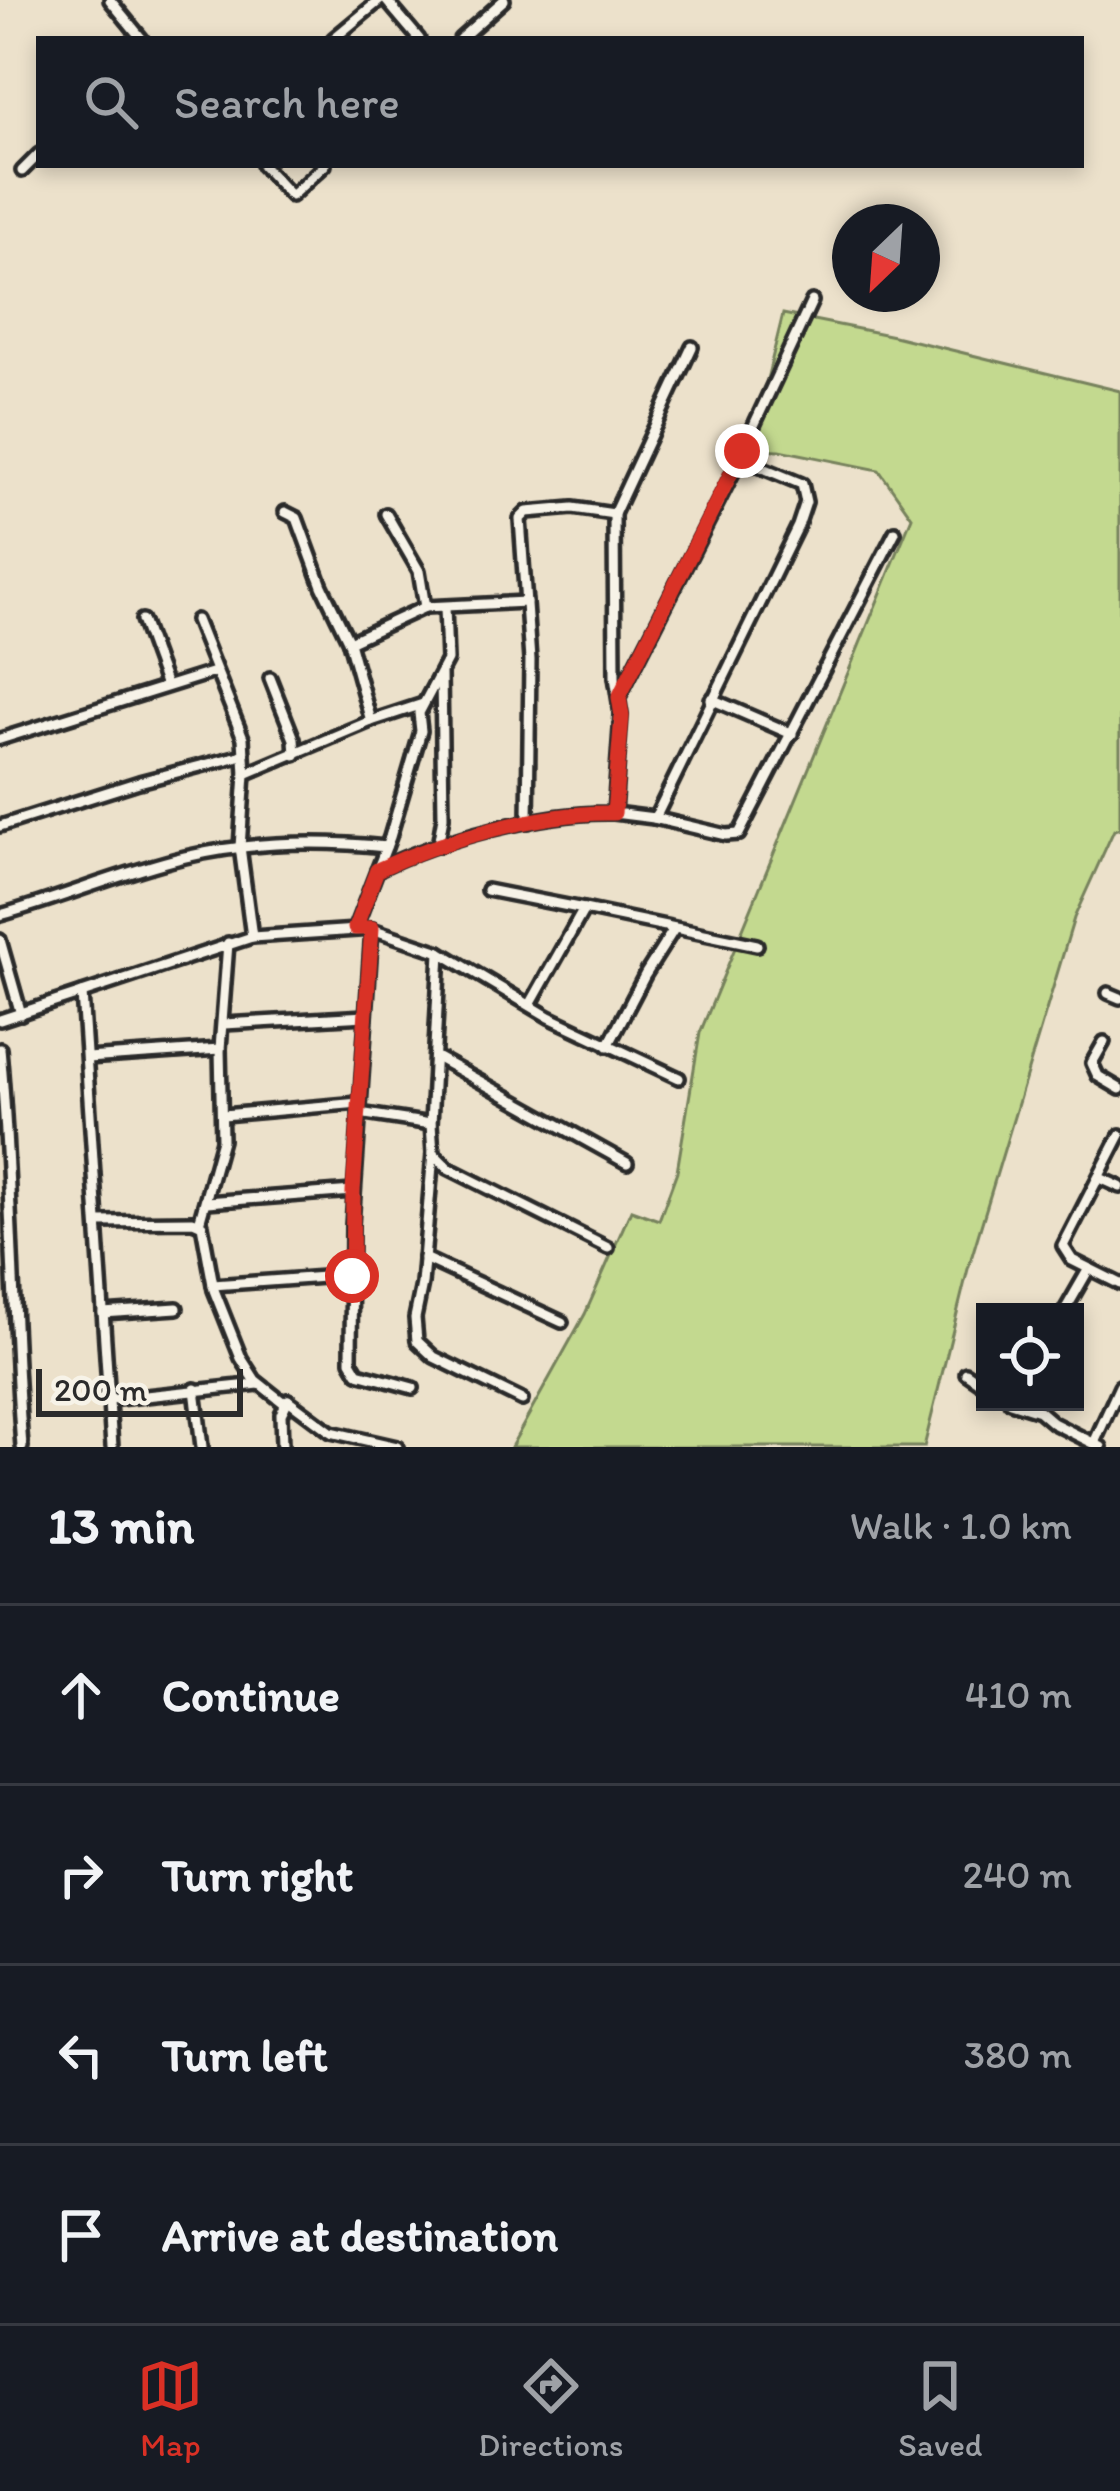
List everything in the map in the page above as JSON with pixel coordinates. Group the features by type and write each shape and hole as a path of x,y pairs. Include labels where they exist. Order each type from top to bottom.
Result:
{"street":[{"path":"337,36 383,0 416,36"},
{"path":"463,36 505,0"},
{"path":"116,2 140,36"},
{"path":"22,171 36,157"},
{"path":"265,168 291,196 322,168"},
{"path":"619,697 742,454 812,301"},
{"path":"614,813 622,716 611,554 614,514 692,347"},
{"path":"654,818 768,592 806,502 805,488 798,481 751,463 742,454"},
{"path":"528,822 522,515 574,508 614,514"},
{"path":"285,512 297,518 349,642 371,721"},
{"path":"386,514 419,571 425,608"},
{"path":"377,870 438,846 577,812 654,818 739,834 895,532"},
{"path":"349,642 425,608 526,602"},
{"path":"355,928 386,847 421,731 419,713 447,660 445,608"},
{"path":"142,620 166,686"},
{"path":"196,620 243,738 240,847 252,937"},
{"path":"0,739 214,672"},
{"path":"438,846 443,817 441,673"},
{"path":"270,678 294,739 295,755"},
{"path":"711,699 792,734"},
{"path":"245,774 423,704"},
{"path":"421,731 444,728"},
{"path":"0,826 243,755"},
{"path":"0,915 183,858 240,847 344,842 386,847"},
{"path":"487,890 757,945"},
{"path":"530,1005 584,909"},
{"path":"372,928 353,1191 350,1339 354,1369 413,1388"},
{"path":"0,1020 252,937 372,928 440,952 530,1005 679,1078"},
{"path":"608,1046 674,928"},
{"path":"0,940 21,1014"},
{"path":"228,943 220,1049 222,1140 200,1223 214,1285 241,1358 259,1384 284,1403 288,1400"},
{"path":"440,952 430,1124 433,1153 415,1318 420,1347 522,1400"},
{"path":"1108,993 1120,998"},
{"path":"82,994 112,1447"},
{"path":"224,1024 366,1016"},
{"path":"1104,1042 1092,1064 1098,1076 1120,1089"},
{"path":"0,1049 4,1152 14,1233 13,1306 22,1447"},
{"path":"87,1058 220,1049"},
{"path":"436,1057 627,1163"},
{"path":"223,1115 359,1108 430,1124"},
{"path":"1120,1135 1065,1240 1064,1251 1072,1260 1120,1284"},
{"path":"433,1153 448,1168 608,1247"},
{"path":"1093,1185 1100,1178 1120,1187"},
{"path":"207,1202 353,1191"},
{"path":"98,1222 200,1223"},
{"path":"424,1258 562,1322"},
{"path":"1069,1303 1087,1272"},
{"path":"214,1285 352,1276"},
{"path":"104,1312 177,1308"},
{"path":"966,1373 976,1380"},
{"path":"108,1400 259,1384"},
{"path":"1037,1411 1097,1445 1120,1386"},
{"path":"195,1389 202,1447"},
{"path":"288,1400 320,1426 367,1443 397,1447"},
{"path":"282,1447 281,1414 288,1400"}],"green space":[{"path":"783,314 1120,391 1120,828 1114,830 1074,918 968,1269 924,1447 511,1447 585,1314 631,1210 659,1220 677,1171 700,1033 912,517 879,470 780,450 750,449"}],"route":[{"path":"352,1276 353,1191 372,928 355,928 377,870 438,846 528,822 577,812 614,813 622,716 619,697 742,451"}]}
